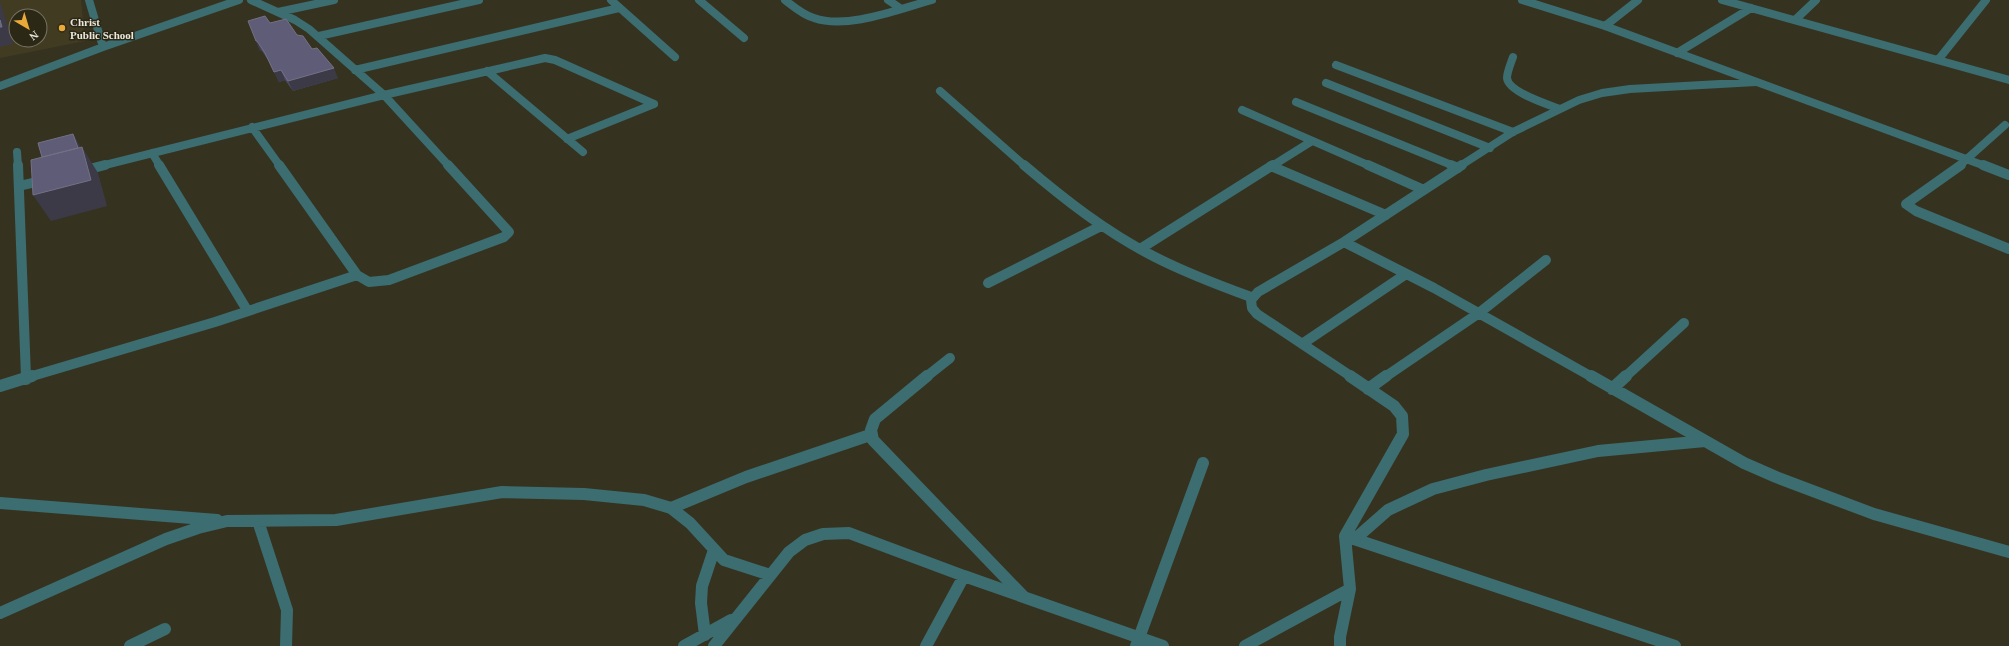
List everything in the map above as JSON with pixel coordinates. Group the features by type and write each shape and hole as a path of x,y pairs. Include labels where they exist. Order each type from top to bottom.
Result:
{"street":[{"path":"89,0 103,47"},
{"path":"0,86 103,47 239,0"},
{"path":"251,0 295,20 319,36 384,95 509,232 504,237 389,280 369,282 357,275 252,128"},
{"path":"278,12 334,0"},
{"path":"319,36 479,0"},
{"path":"611,0 675,57"},
{"path":"699,0 744,38"},
{"path":"785,0 811,18 825,21 853,20 932,0"},
{"path":"888,0 900,8"},
{"path":"1522,0 1605,26 2009,175"},
{"path":"1605,26 1638,0"},
{"path":"1722,0 2009,80"},
{"path":"1794,20 1816,0"},
{"path":"1938,60 1986,0"},
{"path":"355,70 619,8"},
{"path":"1678,53 1751,8"},
{"path":"1513,57 1507,80 1509,85 1522,94 1560,109"},
{"path":"71,174 384,95 545,58 555,60 654,104 567,139"},
{"path":"1336,64 1513,132"},
{"path":"487,71 583,152"},
{"path":"1340,646 1340,638 1350,589 1350,538 1403,434 1402,416 1394,406 1257,314 1251,308 1250,302 1252,297 1344,242 1513,132 1580,100 1602,93 1630,88 1756,82"},
{"path":"1326,83 1490,148"},
{"path":"940,91 1041,179 1101,226 1182,271 1252,297"},
{"path":"1296,102 1458,168"},
{"path":"1242,110 1424,190"},
{"path":"2005,125 1968,160 1906,204 1916,211 2009,249"},
{"path":"1140,249 1312,141"},
{"path":"17,152 20,186 26,379"},
{"path":"152,153 247,310"},
{"path":"1271,166 1386,214"},
{"path":"20,186 56,177"},
{"path":"988,283 1101,226"},
{"path":"1344,242 1479,313 1744,463 1780,480 1869,513 2009,552"},
{"path":"1368,389 1479,313 1546,260"},
{"path":"1302,344 1406,274"},
{"path":"0,386 215,322 247,310 357,275"},
{"path":"1612,389 1684,323"},
{"path":"950,358 875,419 870,435 873,440 1023,596"},
{"path":"671,508 746,477 870,435"},
{"path":"1350,538 1388,510 1433,488 1598,451 1705,441"},
{"path":"1138,642 1203,463"},
{"path":"0,503 228,521 336,520 502,492 584,494 644,500 671,508 690,523 714,550 732,564 770,574"},
{"path":"0,613 166,539 198,528 228,521"},
{"path":"258,521 287,610 286,646"},
{"path":"714,646 734,618 789,552 805,540 823,534 849,532 964,576 1023,596 1138,642 1163,646"},
{"path":"1350,538 1675,646"},
{"path":"705,635 701,603 702,586 714,550"},
{"path":"926,646 964,576"},
{"path":"1245,646 1350,589"},
{"path":"684,646 734,618"},
{"path":"130,646 165,629"}],"shaded area":[{"name":"Christ Public School","path":"0,0 81,0 85,41 0,58"}],"building":[{"path":"265,16 270,23 286,19 297,35 303,36 312,49 317,48 334,68 288,81 281,70 274,72 265,53 256,41 248,21"},
{"path":"73,134 78,148 42,157 38,143"},
{"path":"82,147 91,180 33,195 31,160"}],"place":[{"name":"Christ Public School","path":"62,28"}]}
